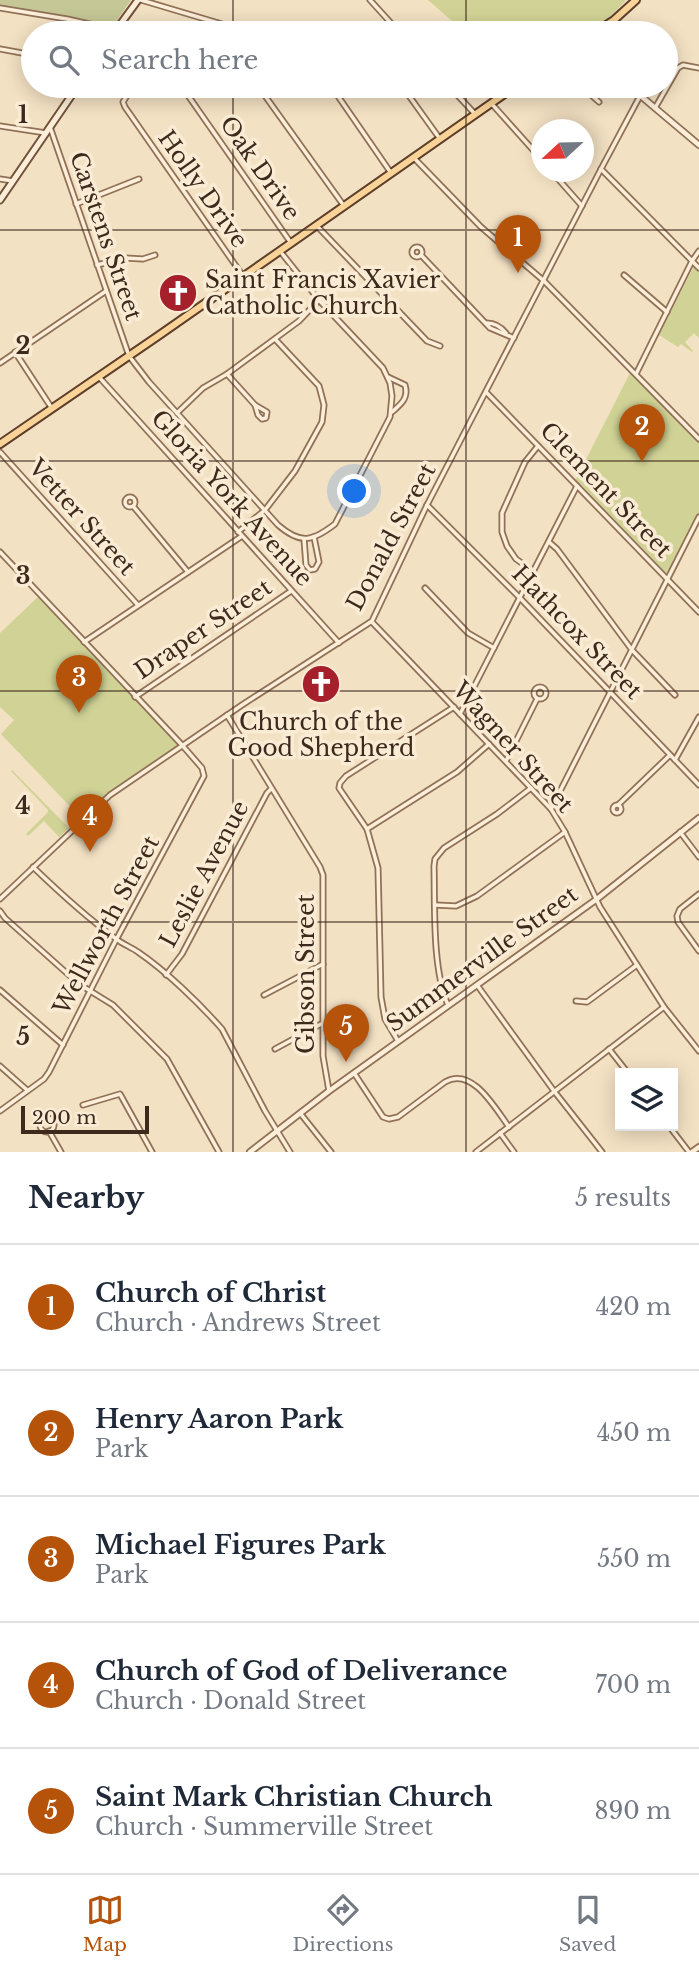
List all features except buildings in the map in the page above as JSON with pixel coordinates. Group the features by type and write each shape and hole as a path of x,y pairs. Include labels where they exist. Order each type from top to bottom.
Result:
{"main road":[{"path":"124,21 140,0"},
{"path":"612,21 636,0"},
{"path":"0,200 70,98"},
{"path":"0,444 498,98"}],"street":[{"path":"140,0 211,21"},
{"path":"370,0 389,21"},
{"path":"0,8 74,21"},
{"path":"0,49 21,53"},
{"path":"678,68 683,65 699,68"},
{"name":"Holly Drive","path":"126,98 123,102 125,107 243,276"},
{"name":"Oak Drive","path":"190,98 291,243"},
{"path":"267,98 344,206"},
{"path":"339,98 391,173"},
{"path":"411,98 440,139"},
{"path":"460,98 475,114"},
{"path":"594,98 599,102"},
{"name":"Donald Street","path":"0,899 110,795 372,621 427,505 639,98"},
{"path":"642,98 699,145"},
{"path":"655,108 661,98"},
{"path":"491,103 531,149"},
{"path":"0,126 46,133"},
{"name":"Carstens Street","path":"50,127 129,356 149,382 265,510 289,534 304,539"},
{"path":"413,157 481,227 544,281 699,439"},
{"path":"601,169 699,268"},
{"path":"0,179 13,181"},
{"path":"76,204 139,179"},
{"path":"561,182 582,205"},
{"path":"316,225 427,341 440,346"},
{"path":"279,251 319,300 383,368 392,396 390,414 381,437 335,524 321,534 304,539 306,565 310,569 315,569 319,562 314,537"},
{"path":"635,374 699,251"},
{"path":"97,265 125,258 148,259 155,255"},
{"path":"421,255 490,328 514,338"},
{"path":"624,275 667,312"},
{"path":"0,363 106,291"},
{"path":"177,413 203,388 227,374 299,321 319,300"},
{"path":"84,642 240,534 265,510 295,471 322,422 324,405 319,386 275,339"},
{"path":"15,352 52,409"},
{"path":"227,374 255,405"},
{"path":"387,376 405,386 407,391 404,400 390,414"},
{"name":"Gloria York Avenue","path":"99,377 338,643"},
{"name":"Clement Street","path":"486,392 699,612"},
{"path":"533,571 516,559 507,546 502,531 502,513 525,462 538,446"},
{"name":"Vetter Street","path":"0,452 138,605"},
{"path":"460,714 577,486"},
{"name":"Hathcox Street","path":"427,505 699,785"},
{"path":"133,506 188,572"},
{"path":"551,809 697,526 699,517"},
{"path":"549,542 632,650 675,695"},
{"path":"0,552 182,745"},
{"path":"425,588 468,633 494,648"},
{"name":"Draper Street","path":"135,696 292,591"},
{"name":"Wagner Street","path":"372,621 551,809 597,899 637,965 664,1007 699,1051"},
{"path":"506,761 537,699"},
{"path":"398,1041 385,1019 381,997 378,868 366,830 339,788 346,776 454,707"},
{"name":"Gibson Street","path":"227,715 323,875 323,1056 329,1091"},
{"path":"675,760 699,717"},
{"path":"366,830 457,772 489,744"},
{"name":"Wellworth Street","path":"0,1111 44,1079 204,775 202,768 182,745"},
{"path":"618,805 670,755"},
{"path":"448,1005 443,993 435,930 435,859 444,848 498,814 531,788"},
{"name":"Leslie Avenue","path":"166,975 183,954 237,846 271,789"},
{"name":"Summerville Street","path":"250,1152 329,1091 597,899 699,818"},
{"path":"435,905 456,906 477,896 565,832"},
{"path":"680,832 699,857"},
{"path":"33,867 116,940 138,951 222,1029 290,1152"},
{"path":"699,894 680,909 677,916 678,922 699,951"},
{"path":"0,911 79,984 113,1005 167,1059 219,1152"},
{"path":"264,995 323,964"},
{"path":"576,1001 587,1002 637,965"},
{"path":"477,985 601,1152"},
{"path":"0,990 63,1045"},
{"path":"476,1152 664,1007"},
{"path":"275,1049 324,1023"},
{"path":"609,1049 624,1068"},
{"path":"0,1066 28,1090"},
{"path":"354,1073 383,1118 398,1117 445,1082 461,1078 475,1084 509,1127"},
{"path":"83,1105 120,1094 152,1152"},
{"path":"300,1113 331,1152"},
{"path":"49,1131 61,1152"},
{"path":"673,1131 691,1152 699,1147"},
{"path":"500,1133 514,1152"}],"green space":[{"path":"0,0 131,0 116,21 86,21 0,5"},
{"path":"428,0 626,0 603,21 452,21"},
{"path":"693,268 699,272 699,338 694,333 685,342 692,352 659,335"},
{"path":"630,373 699,442 699,513 668,575 575,481"},
{"path":"39,596 180,745 109,795 82,819 1,734 14,720 0,707 0,633"},
{"path":"12,770 69,828 59,837 44,821 28,836 26,834 48,810"}],"place":[{"name":"Church of Christ","path":"518,273"},
{"name":"Saint Francis Xavier Catholic Church","path":"178,293"},
{"name":"Henry Aaron Park","path":"642,462"},
{"name":"Church of the Good Shepherd","path":"321,684"},
{"name":"Michael Figures Park","path":"79,713"},
{"name":"Church of God of Deliverance","path":"90,852"},
{"name":"Saint Mark Christian Church","path":"346,1062"}]}
